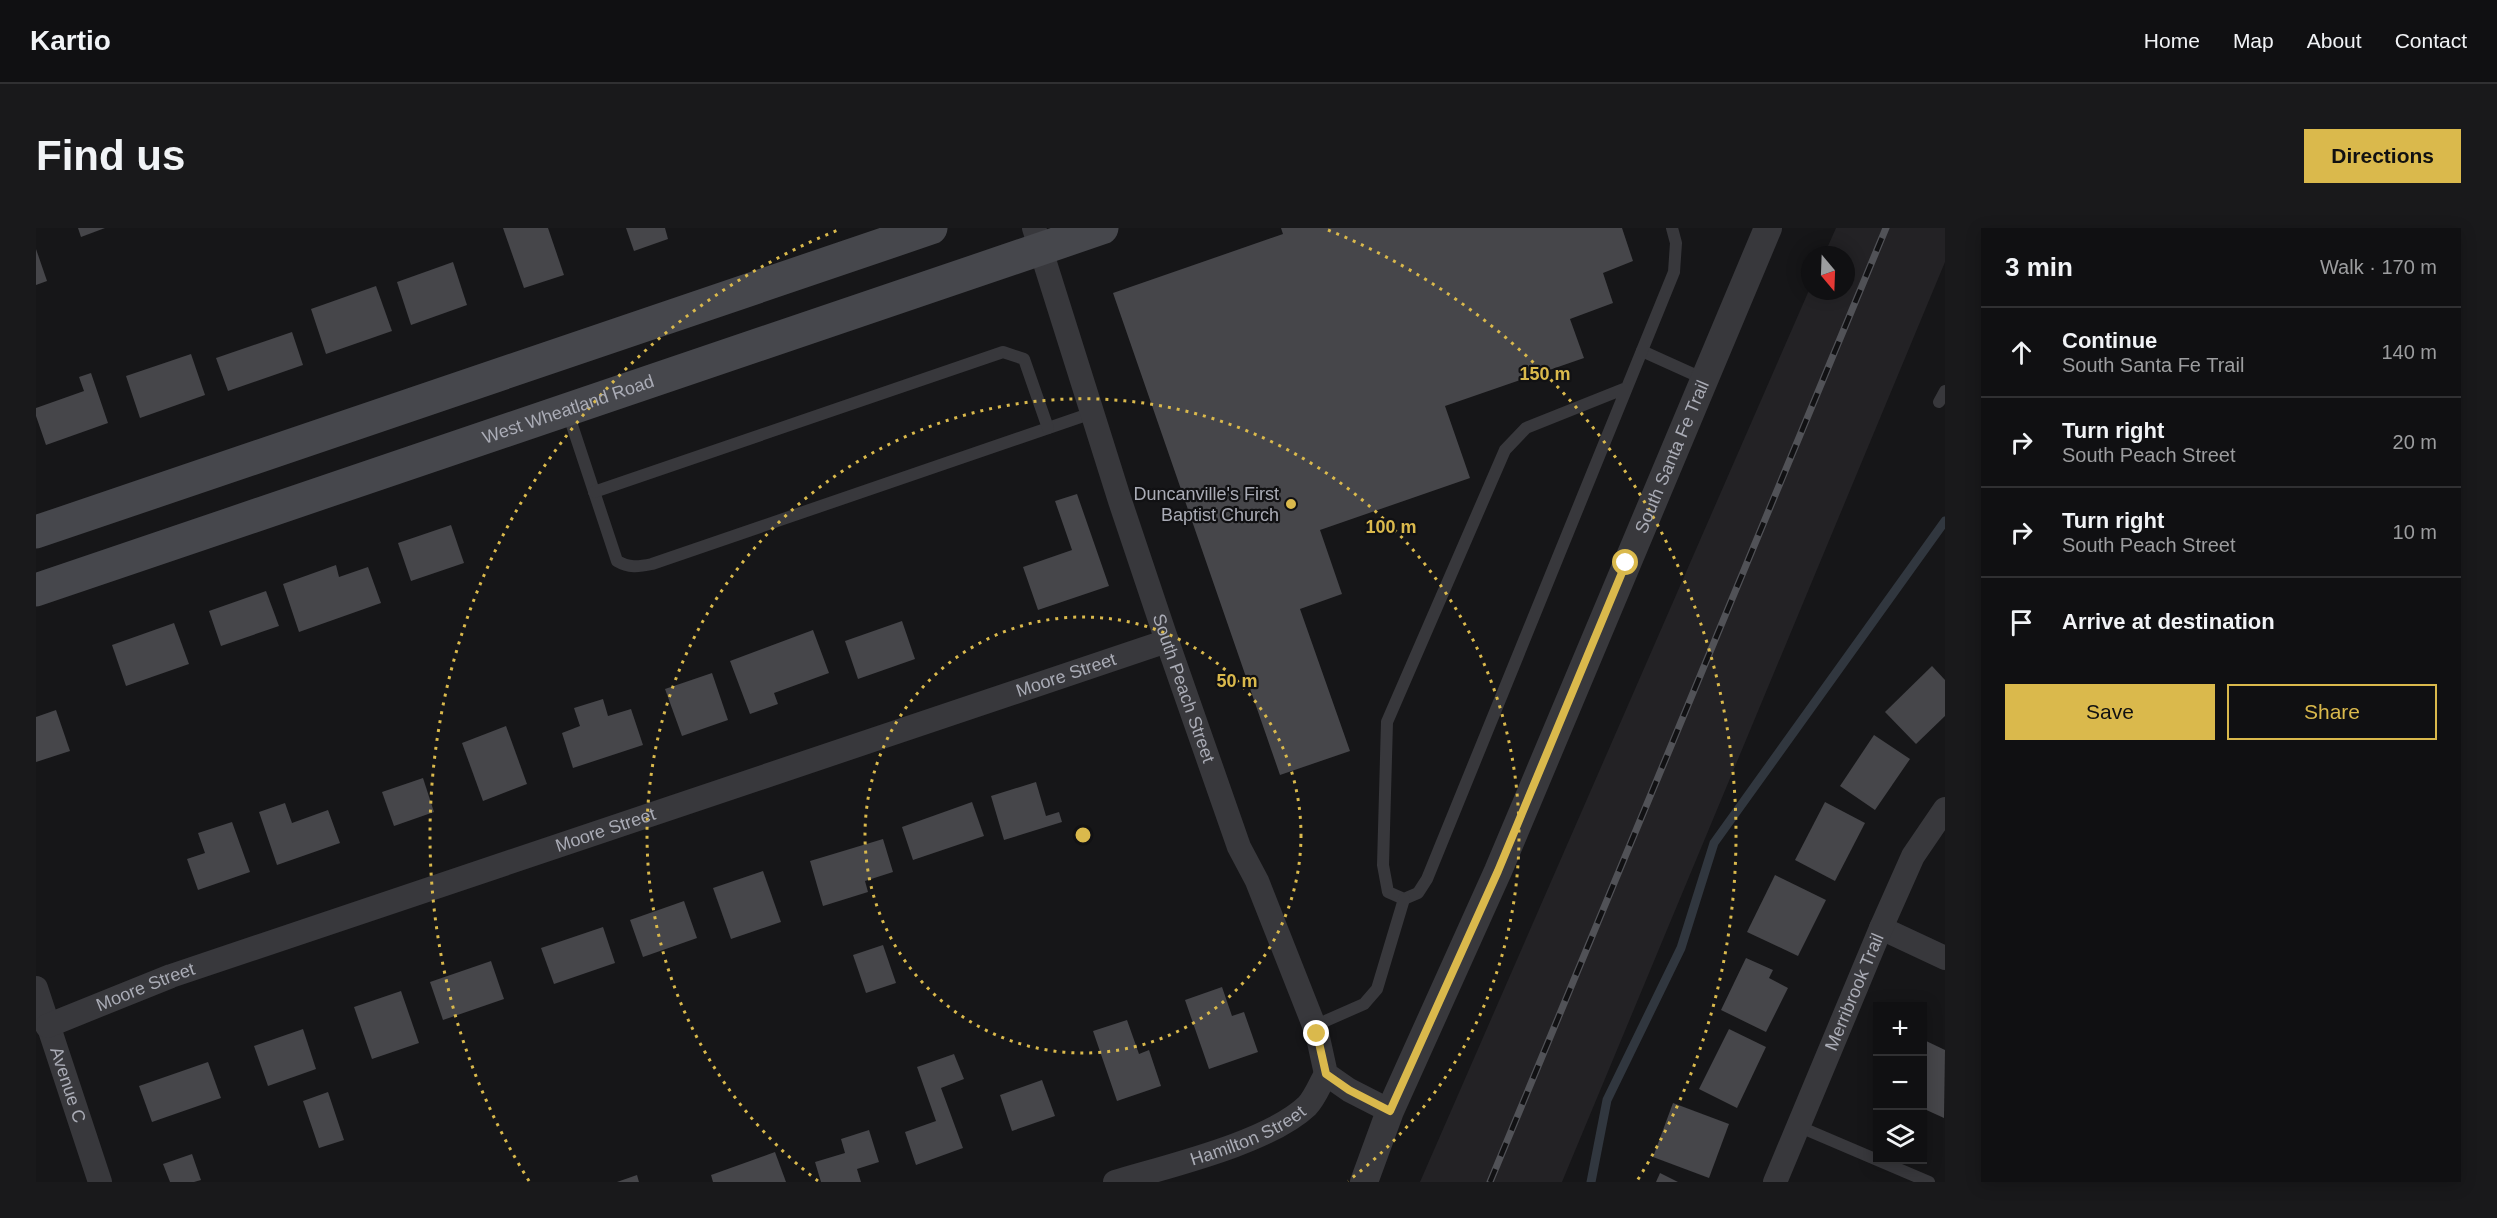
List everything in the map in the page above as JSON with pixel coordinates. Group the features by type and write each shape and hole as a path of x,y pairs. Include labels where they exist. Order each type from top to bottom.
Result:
{"main road":[{"path":"36,532 931,228"},
{"name":"West Wheatland Road","path":"36,590 567,410 1038,238 1102,228"}],"street":[{"name":"South Santa Fe Trail","path":"1364,1182 1390,1111 1498,871 1768,228"},
{"name":"South Peach Street","path":"1038,238 1092,413 1167,641 1239,847 1257,881 1314,1026 1326,1074"},
{"name":"Moore Street","path":"47,1026 182,973 1167,641"},
{"name":"Merribrook Trail","path":"1775,1182 1913,856 1945,809"},
{"path":"1881,928 1945,958"},
{"name":"Avenue C","path":"36,988 100,1182"},
{"path":"1326,1074 1349,1090 1390,1111"},
{"name":"Hamilton Street","path":"1115,1182 1210,1153 1278,1127 1308,1105 1326,1074"}],"lane":[{"path":"1626,388 1526,428 1505,450 1387,722 1383,865 1388,892 1404,899 1418,893 1427,879 1674,272 1676,243 1672,228"},
{"path":"1642,351 1704,379"},
{"path":"594,492 1003,352 1024,359 1048,428"},
{"path":"567,410 616,561 626,566 638,567 1092,413"},
{"path":"1314,1026 1364,1004 1377,989 1404,899"},
{"path":"1800,1127 1929,1182"}],"shaded area":[{"path":"1836,228 1945,228 1945,262 1562,1182 1420,1182 1805,300 1855,300 1855,246 1828,246"}],"building":[{"path":"78,228 105,228 81,237"},
{"path":"503,228 548,228 564,275 524,288"},
{"path":"626,228 665,228 668,239 634,251"},
{"name":"Duncanville's First Baptist Church","path":"1281,228 1622,228 1633,261 1603,273 1613,303 1570,319 1584,358 1445,406 1470,478 1320,530 1342,594 1300,609 1350,751 1280,775 1113,293 1283,234"},
{"path":"36,249 47,281 36,285"},
{"path":"453,262 467,305 411,325 397,282"},
{"path":"376,286 392,331 326,354 311,309"},
{"path":"292,332 303,365 228,391 216,358"},
{"path":"191,354 205,395 140,418 126,376"},
{"path":"91,373 108,423 46,445 36,416 36,408 84,391 79,377"},
{"path":"1077,494 1109,586 1038,610 1023,567 1072,550 1055,501"},
{"path":"451,525 464,563 411,581 398,543"},
{"path":"336,565 339,577 368,567 381,603 299,632 283,584"},
{"path":"266,591 279,626 221,646 209,611"},
{"path":"902,621 915,659 858,679 845,641"},
{"path":"174,623 189,664 126,686 112,645"},
{"path":"813,630 829,673 774,693 778,704 750,714 730,661"},
{"path":"1932,666 1945,680 1945,716 1916,744 1885,712"},
{"path":"712,673 728,720 682,736 665,689"},
{"path":"603,699 608,716 631,709 643,745 573,768 562,733 580,726 574,708"},
{"path":"56,710 70,751 36,762 36,717"},
{"path":"506,726 527,784 483,801 462,743"},
{"path":"1874,735 1910,759 1875,810 1840,786"},
{"path":"423,778 434,812 394,826 382,792"},
{"path":"1036,782 1046,816 1059,812 1062,822 1004,840 991,796"},
{"path":"972,802 984,836 913,860 902,827"},
{"path":"1825,802 1865,823 1835,881 1795,860"},
{"path":"285,803 292,823 328,810 340,843 277,865 259,812"},
{"path":"232,822 250,872 198,890 187,859 205,853 198,833"},
{"path":"883,839 893,872 865,881 868,892 823,906 810,861"},
{"path":"763,871 781,922 731,939 713,888"},
{"path":"1775,875 1826,900 1798,956 1747,932"},
{"path":"684,901 697,938 643,957 630,920"},
{"path":"603,927 615,963 554,984 541,948"},
{"path":"883,945 896,983 866,993 853,955"},
{"path":"1746,958 1773,970 1769,978 1788,988 1766,1032 1721,1010"},
{"path":"491,961 504,999 443,1020 430,982"},
{"path":"1222,987 1232,1016 1244,1012 1258,1052 1209,1069 1185,1000"},
{"path":"401,991 419,1043 372,1059 354,1007"},
{"path":"1127,1020 1139,1054 1149,1050 1161,1086 1117,1101 1093,1031"},
{"path":"303,1029 316,1069 268,1086 254,1046"},
{"path":"1729,1029 1766,1047 1737,1108 1699,1089"},
{"path":"1927,1041 1945,1050 1944,1118 1927,1110"},
{"path":"954,1054 964,1079 941,1088 963,1148 916,1165 905,1132 936,1121 917,1067"},
{"path":"208,1062 221,1098 152,1122 139,1086"},
{"path":"1042,1080 1055,1116 1012,1131 1000,1095"},
{"path":"328,1092 344,1140 319,1148 303,1101"},
{"path":"1673,1103 1729,1124 1709,1178 1653,1157"},
{"path":"869,1130 879,1162 857,1169 861,1182 821,1182 815,1162 845,1153 841,1139"},
{"path":"775,1152 786,1182 713,1182 711,1175"},
{"path":"192,1154 201,1180 170,1182 163,1164"},
{"path":"1660,1173 1678,1182 1656,1182"},
{"path":"637,1175 639,1182 617,1182"}],"waterway":[{"path":"1591,1182 1607,1100 1681,948 1714,843 1945,521"}],"railway":[{"path":"1490,1182 1886,228"}],"place":[{"name":"Duncanville's First Baptist Church","path":"1291,504"}],"route":[{"path":"1317,1034 1326,1074 1349,1090 1390,1111 1498,871 1626,563"}]}
